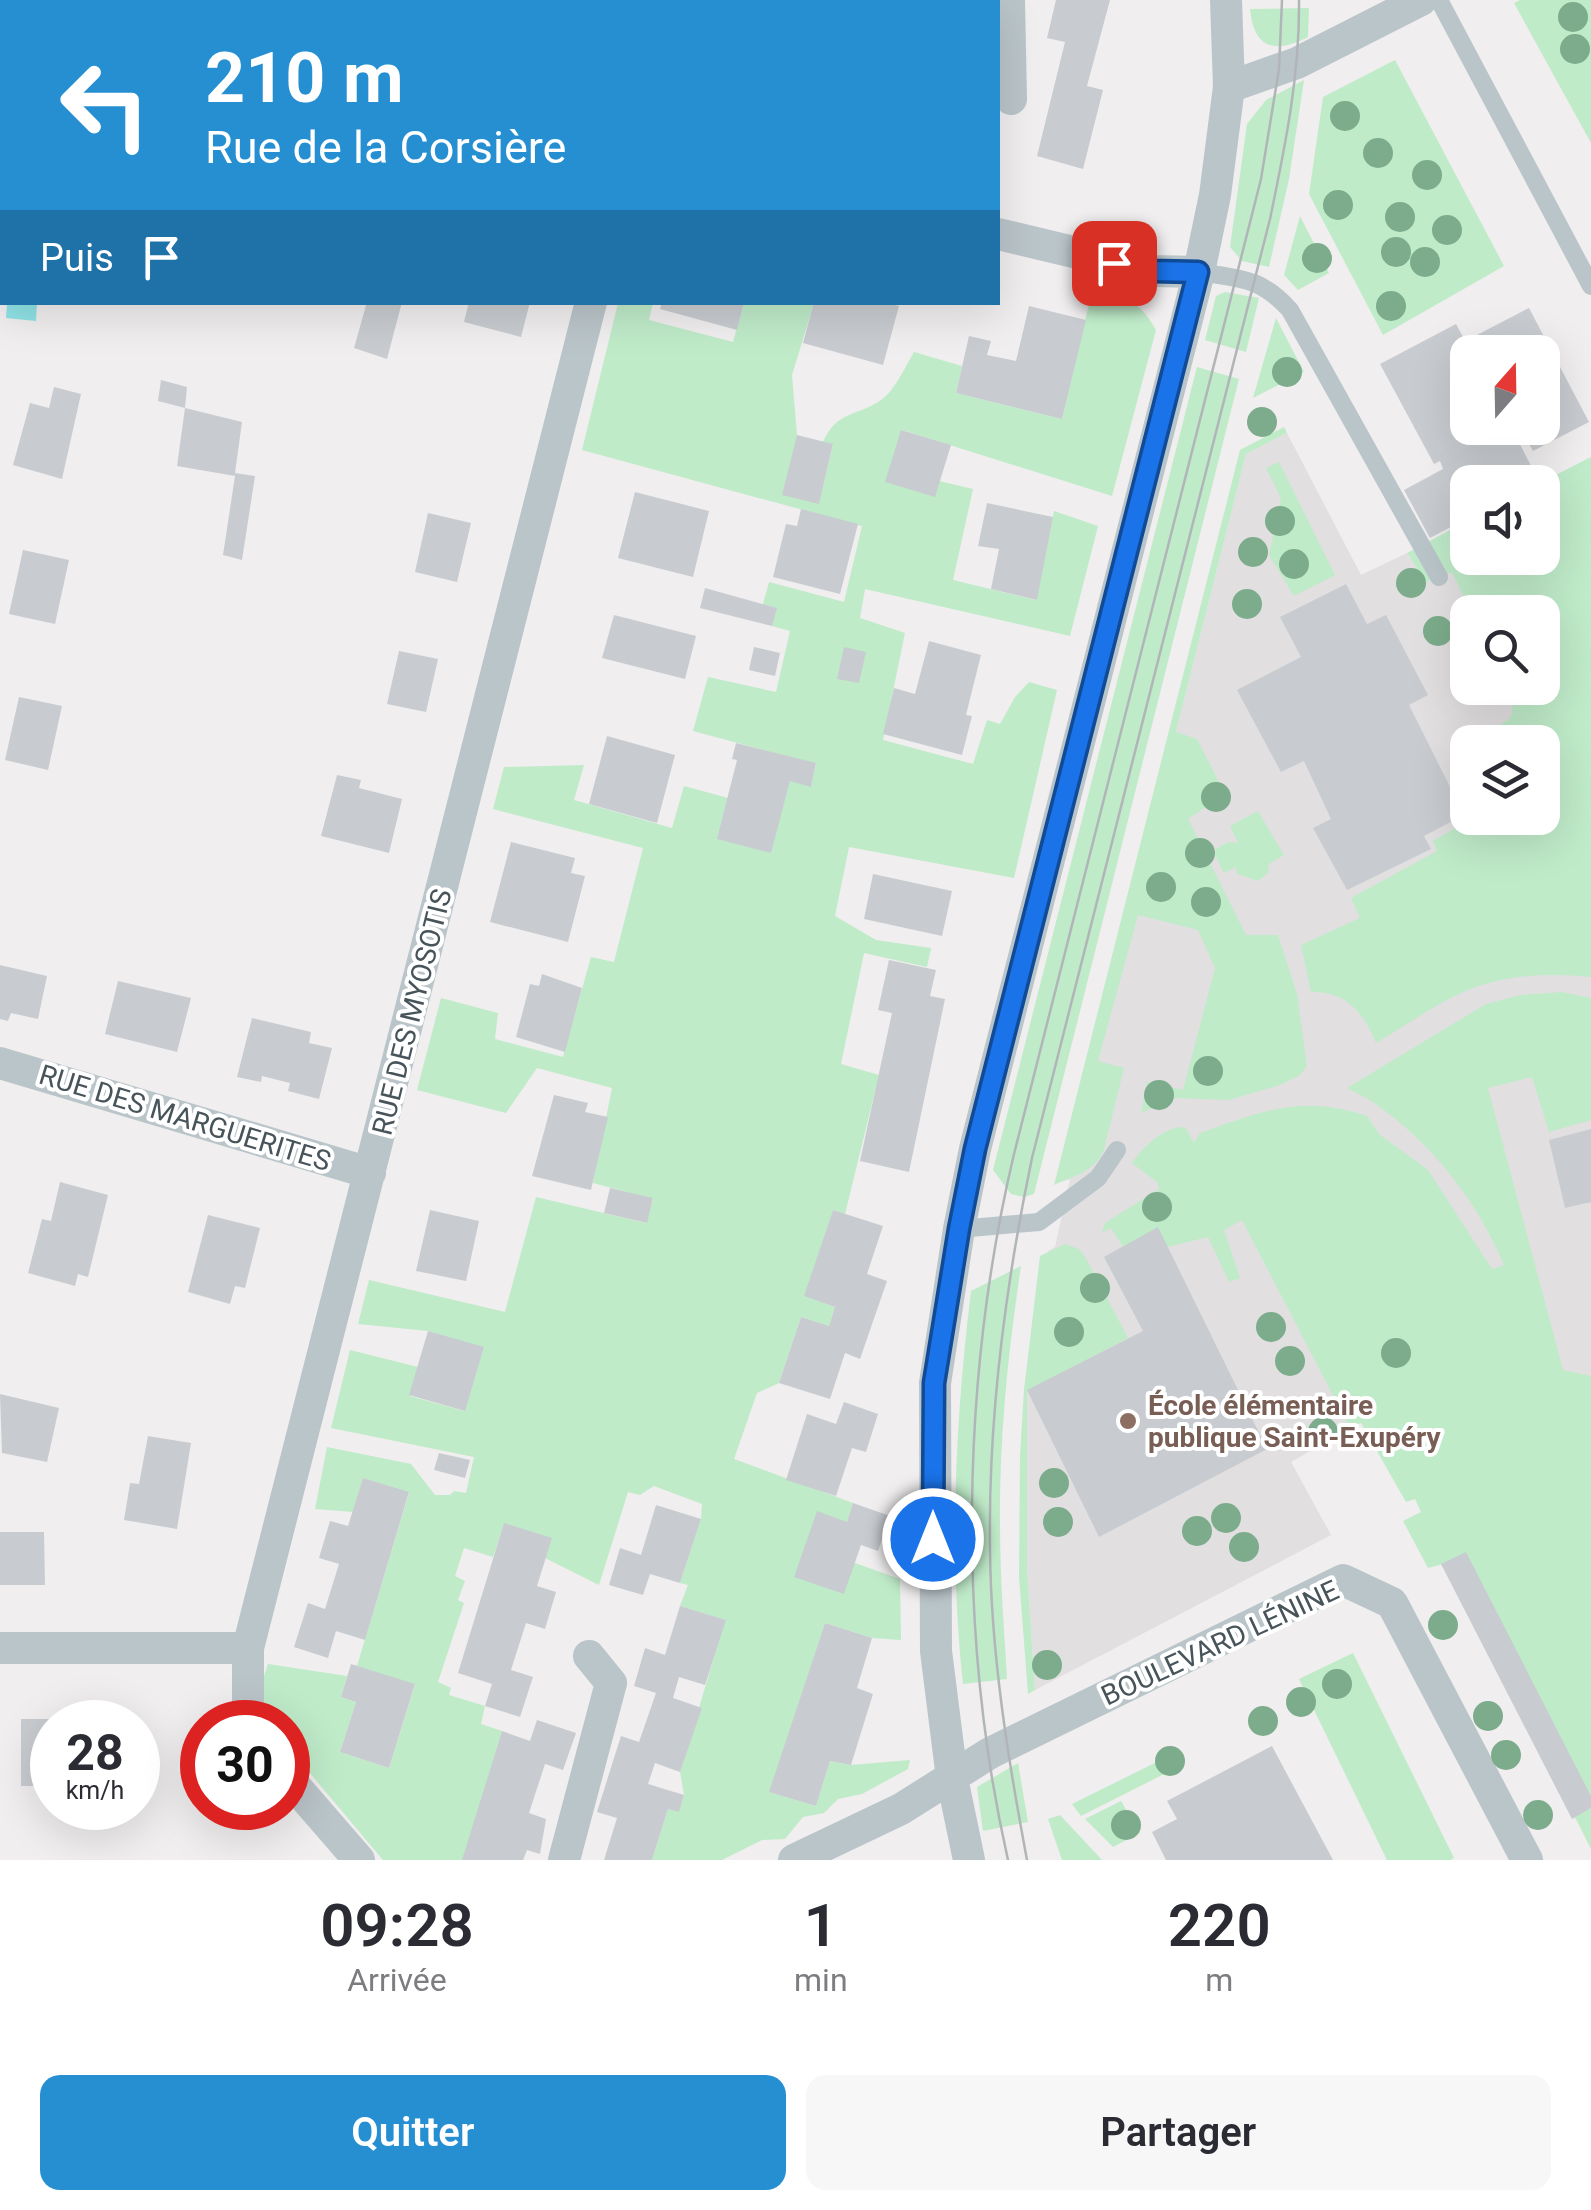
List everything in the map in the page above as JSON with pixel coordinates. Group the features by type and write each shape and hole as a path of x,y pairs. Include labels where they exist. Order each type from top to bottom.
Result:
{"street":[{"path":"1009,0 1011,98"},
{"path":"969,1860 952,1778 936,1652 934,1383 980,1130 1215,195 1229,88 1226,0"},
{"path":"1229,88 1297,63 1422,0"},
{"path":"1000,234 1153,271 1198,272"},
{"name":"RUE DES MYOSOTIS","path":"248,1700 248,1648 590,305"},
{"name":"RUE DES MARGUERITES","path":"0,1063 370,1173"},
{"name":"BOULEVARD LÉNINE","path":"952,1778 990,1753 1343,1580 1392,1603 1527,1860"},
{"path":"0,1648 248,1648"},
{"path":"564,1860 611,1683 589,1656"},
{"path":"794,1860 901,1809 952,1778"},
{"path":"310,1803 359,1860"}],"lane":[{"path":"1440,0 1591,286"},
{"path":"1198,272 1254,282 1273,291 1290,310 1439,577"},
{"path":"959,1229 1039,1222 1098,1178 1117,1150"}],"shaded area":[{"path":"1287,433 1361,575 1407,553 1426,582 1450,571 1450,575 1471,575 1490,595 1450,595 1450,705 1545,705 1549,725 1450,725 1450,835 1513,835 1499,868 1505,890 1591,960 1591,1421 1361,1422 1291,1462 1331,1535 1035,1690 1027,1568 1027,1390 1048,1251 1055,1247 1070,1179 1063,1181 1246,454"}],"green space":[{"path":"1591,0 1591,143 1514,3"},
{"path":"1309,8 1308,37 1276,46 1261,40 1256,33 1250,9"},
{"path":"1395,60 1504,266 1383,335 1309,194 1323,97"},
{"path":"1304,80 1289,179 1269,267 1242,261 1230,247 1247,124 1266,100"},
{"path":"1300,216 1329,273 1298,290 1284,275"},
{"path":"1092,291 1137,306 1156,330 1112,496 902,430 939,481 973,489 953,580 1036,600 1054,511 1098,526 1070,636 865,589 860,618 905,633 883,740 973,764 987,720 1000,724 1029,682 1057,690 1014,878 849,847 835,916 876,940 931,948 927,967 864,953 841,1064 879,1075 845,1214 833,1210 805,1296 835,1307 829,1326 801,1317 779,1383 757,1393 734,1459 853,1503 847,1522 855,1563 900,1579 901,1640 872,1638 825,1623 770,1792 816,1806 830,1761 851,1765 910,1760 908,1769 862,1794 838,1799 824,1813 803,1817 785,1839 762,1840 722,1860 652,1860 668,1809 679,1811 684,1795 680,1772 725,1620 680,1606 688,1585 680,1583 701,1519 702,1504 654,1486 640,1495 628,1492 599,1585 545,1558 504,1524 493,1557 464,1548 455,1576 465,1581 458,1600 464,1603 438,1682 451,1688 449,1695 485,1706 481,1724 502,1731 463,1860 383,1860 310,1773 310,1700 263,1700 268,1664 347,1676 341,1697 356,1702 340,1752 389,1768 415,1685 357,1666 409,1493 363,1478 353,1512 315,1509 327,1447 411,1464 435,1495 466,1493 474,1457 331,1428 350,1350 418,1367 410,1396 464,1411 483,1348 428,1331 358,1324 369,1280 505,1312 536,1197 646,1223 653,1199 593,1183 612,1088 537,1068 506,1113 417,1090 441,998 498,1013 495,1039 563,1057 591,957 614,962 643,848 493,809 504,767 584,765 574,800 672,828 684,786 728,798 770,853 790,781 811,786 816,764 693,731 708,677 776,692 790,631 772,626 776,608 763,604 769,582 844,602 862,526 582,450 618,305 653,305 649,320 733,342 743,305 813,305 792,375 797,435 819,503 833,445 823,442 829,432 841,419 886,396 914,352 962,366 956,393 1062,419"},
{"path":"1225,292 1259,298 1246,352 1205,340 1216,296"},
{"path":"1276,318 1304,372 1253,398"},
{"path":"1197,367 1239,379 1034,1194 1024,1197 1011,1194 993,1170"},
{"path":"1284,427 1287,433 1246,454 1176,732 1197,739 1225,794 1188,819 1246,935 1278,935 1297,994 1307,1066 1300,1075 1280,1085 1229,1100 1175,1098 1141,1113 1147,1082 1183,1090 1215,968 1198,930 1138,915 1098,1061 1124,1068 1104,1149 1090,1168 1054,1185 1240,450"},
{"path":"1591,457 1591,977 1531,976 1487,983 1448,1000 1376,1043 1366,1022 1352,1006 1334,995 1311,992 1301,945 1360,918 1351,898 1437,851 1433,841 1450,831 1450,835 1560,835 1560,725 1501,725 1511,717 1513,705 1560,705 1560,595 1463,595 1453,575 1560,575 1560,473"},
{"path":"1279,462 1335,575 1294,596 1269,555 1281,498 1266,468"},
{"path":"1450,530 1450,573 1426,582 1407,553"},
{"path":"1258,811 1284,855 1269,864 1268,873 1258,881 1237,874 1236,867 1224,873 1216,849 1228,842 1238,843 1230,826"},
{"path":"1562,992 1591,998 1591,1120 1549,1132 1532,1077 1488,1088 1563,1370 1591,1376 1591,1849 1447,1563 1428,1568 1403,1521 1421,1512 1415,1499 1406,1502 1361,1423 1350,1428 1242,1220 1224,1230 1240,1278 1229,1282 1208,1237 1167,1247 1123,1247 1111,1228 1102,1233 1105,1223 1159,1189 1158,1183 1132,1163 1162,1134 1185,1127 1194,1143 1200,1133 1263,1112 1322,1106 1367,1116 1379,1134 1428,1170 1492,1269 1504,1265 1466,1196 1434,1155 1395,1119 1347,1088 1486,1004 1521,995"},
{"path":"1065,1244 1079,1249 1087,1260 1128,1338 1027,1391 1027,1568 1035,1690 1028,1694 1019,1577 1024,1390 1040,1256"},
{"path":"1021,1266 1001,1460 1007,1679 963,1684 955,1537 961,1389 971,1291"},
{"path":"1353,1653 1454,1858 1450,1860 1387,1860 1299,1679"},
{"path":"1177,1752 1180,1766 1081,1816 1072,1804"},
{"path":"1018,1763 1028,1822 983,1831 977,1787"},
{"path":"1121,1801 1140,1833 1113,1847 1085,1819"},
{"path":"1060,1815 1102,1860 1062,1860 1048,1819"}],"water":[{"path":"7,305 37,305 36,321 6,318"}],"building":[{"path":"1056,0 1110,0 1087,86 1103,90 1083,169 1037,156 1065,42 1047,38"},
{"path":"366,305 401,305 387,359 354,348"},
{"path":"468,305 529,305 521,337 464,322"},
{"path":"661,305 743,305 737,330 660,309"},
{"path":"813,305 899,306 883,365 803,343"},
{"path":"1029,306 1086,320 1062,419 956,393 969,336 991,341 987,355 1016,361"},
{"path":"1529,308 1543,335 1477,335"},
{"path":"1456,324 1462,335 1450,335 1450,445 1520,445 1531,465 1450,465 1450,527 1430,538 1404,490 1443,469 1440,461 1434,464 1380,364"},
{"path":"1560,367 1589,422 1560,437"},
{"path":"161,380 187,387 185,408 158,401"},
{"path":"54,387 81,394 62,479 13,465 30,403 49,408"},
{"path":"185,408 242,422 235,473 255,476 242,560 223,555 235,476 177,466"},
{"path":"901,430 951,445 935,497 885,482"},
{"path":"797,435 833,444 819,504 782,495"},
{"path":"635,492 709,511 693,577 618,558"},
{"path":"987,503 1053,517 1037,600 991,589 999,549 978,546"},
{"path":"801,509 858,524 840,594 773,577 786,524 797,526"},
{"path":"428,513 471,523 457,582 415,572"},
{"path":"23,550 69,560 55,624 9,614"},
{"path":"1346,584 1367,624 1386,615 1428,695 1409,705 1450,787 1450,822 1424,836 1431,849 1347,890 1313,828 1331,819 1304,761 1281,772 1237,690 1301,657 1280,617"},
{"path":"705,588 777,608 772,626 700,608"},
{"path":"614,615 696,636 685,679 602,658"},
{"path":"929,641 981,655 966,715 972,716 962,755 883,734 894,688 915,694"},
{"path":"754,647 780,653 775,676 749,670"},
{"path":"844,647 866,652 859,683 837,679"},
{"path":"399,651 438,659 426,712 387,704"},
{"path":"19,697 62,706 48,770 5,760"},
{"path":"607,736 675,755 657,823 589,804"},
{"path":"736,743 816,763 811,787 790,781 771,853 717,839 737,760 732,759"},
{"path":"337,775 361,780 359,788 402,799 389,853 321,836"},
{"path":"511,842 575,858 571,873 585,876 568,942 490,922"},
{"path":"873,874 952,891 942,936 864,919"},
{"path":"889,960 936,970 930,996 945,999 909,1172 860,1161 892,1013 878,1010"},
{"path":"0,965 47,976 38,1019 11,1013 8,1021 0,1019"},
{"path":"542,974 582,988 565,1052 516,1037 530,984 539,986"},
{"path":"118,981 191,998 177,1052 105,1034"},
{"path":"252,1018 311,1032 309,1043 332,1048 319,1099 288,1091 290,1083 262,1076 261,1082 237,1077"},
{"path":"554,1095 588,1103 585,1112 608,1117 591,1190 532,1176"},
{"path":"1591,1129 1591,1202 1565,1208 1549,1140"},
{"path":"60,1182 108,1195 88,1277 78,1274 75,1286 28,1273 42,1219 51,1221"},
{"path":"610,1188 653,1198 647,1223 604,1213"},
{"path":"430,1210 479,1221 466,1281 416,1271"},
{"path":"833,1210 883,1226 867,1274 887,1281 860,1359 845,1353 830,1399 779,1383 801,1317 829,1326 835,1307 804,1296"},
{"path":"208,1215 260,1228 245,1288 235,1286 230,1304 188,1292"},
{"path":"1158,1227 1267,1449 1099,1537 1027,1390 1143,1331 1104,1257"},
{"path":"428,1331 484,1347 465,1411 409,1395"},
{"path":"0,1394 59,1408 47,1462 2,1453"},
{"path":"844,1402 878,1414 866,1452 852,1448 836,1496 786,1480 807,1414 836,1424"},
{"path":"148,1436 191,1443 177,1529 124,1520 130,1483 139,1484"},
{"path":"439,1453 470,1460 465,1478 434,1470"},
{"path":"363,1478 409,1492 365,1640 336,1631 328,1658 294,1647 308,1603 325,1609 339,1564 319,1558 330,1521 348,1526"},
{"path":"853,1503 890,1516 878,1551 861,1545 844,1594 794,1577 817,1511 847,1522"},
{"path":"656,1505 701,1519 680,1583 650,1574 643,1595 609,1585 620,1548 641,1555"},
{"path":"504,1523 552,1538 537,1586 556,1592 545,1629 526,1623 511,1670 533,1677 520,1717 485,1706 492,1684 458,1673"},
{"path":"0,1532 44,1532 45,1585 0,1585"},
{"path":"1466,1552 1591,1796 1591,1808 1572,1819 1441,1564"},
{"path":"680,1606 726,1620 705,1685 679,1677 673,1698 702,1708 680,1772 655,1763 648,1784 684,1795 679,1812 668,1809 652,1860 604,1860 617,1818 597,1812 621,1736 639,1742 656,1693 634,1686 645,1648 665,1655"},
{"path":"825,1623 872,1638 857,1688 873,1694 851,1765 830,1761 816,1806 769,1792"},
{"path":"351,1664 415,1684 389,1768 340,1752 356,1702 341,1697"},
{"path":"21,1719 30,1719 30,1786 21,1786"},
{"path":"537,1720 576,1733 563,1770 545,1764 529,1813 546,1819 540,1854 527,1850 523,1860 462,1860 502,1731 530,1741"},
{"path":"1272,1746 1333,1860 1166,1860 1152,1832 1177,1819 1167,1801"}],"tram line":[{"path":"1008,1860 991,1774 980,1686 972,1507 975,1416 996,1239 1014,1154 1261,179 1279,69 1282,0"},
{"path":"1027,1860 1002,1706 991,1589 992,1452 1006,1304 1032,1158 1270,219 1294,83 1299,0"}],"place":[{"name":"École élémentaire publique Saint-Exupéry","path":"1128,1421"}],"route":[{"path":"933,1539 934,1383 975,1149 1198,272 1153,271 1114,263"}]}
